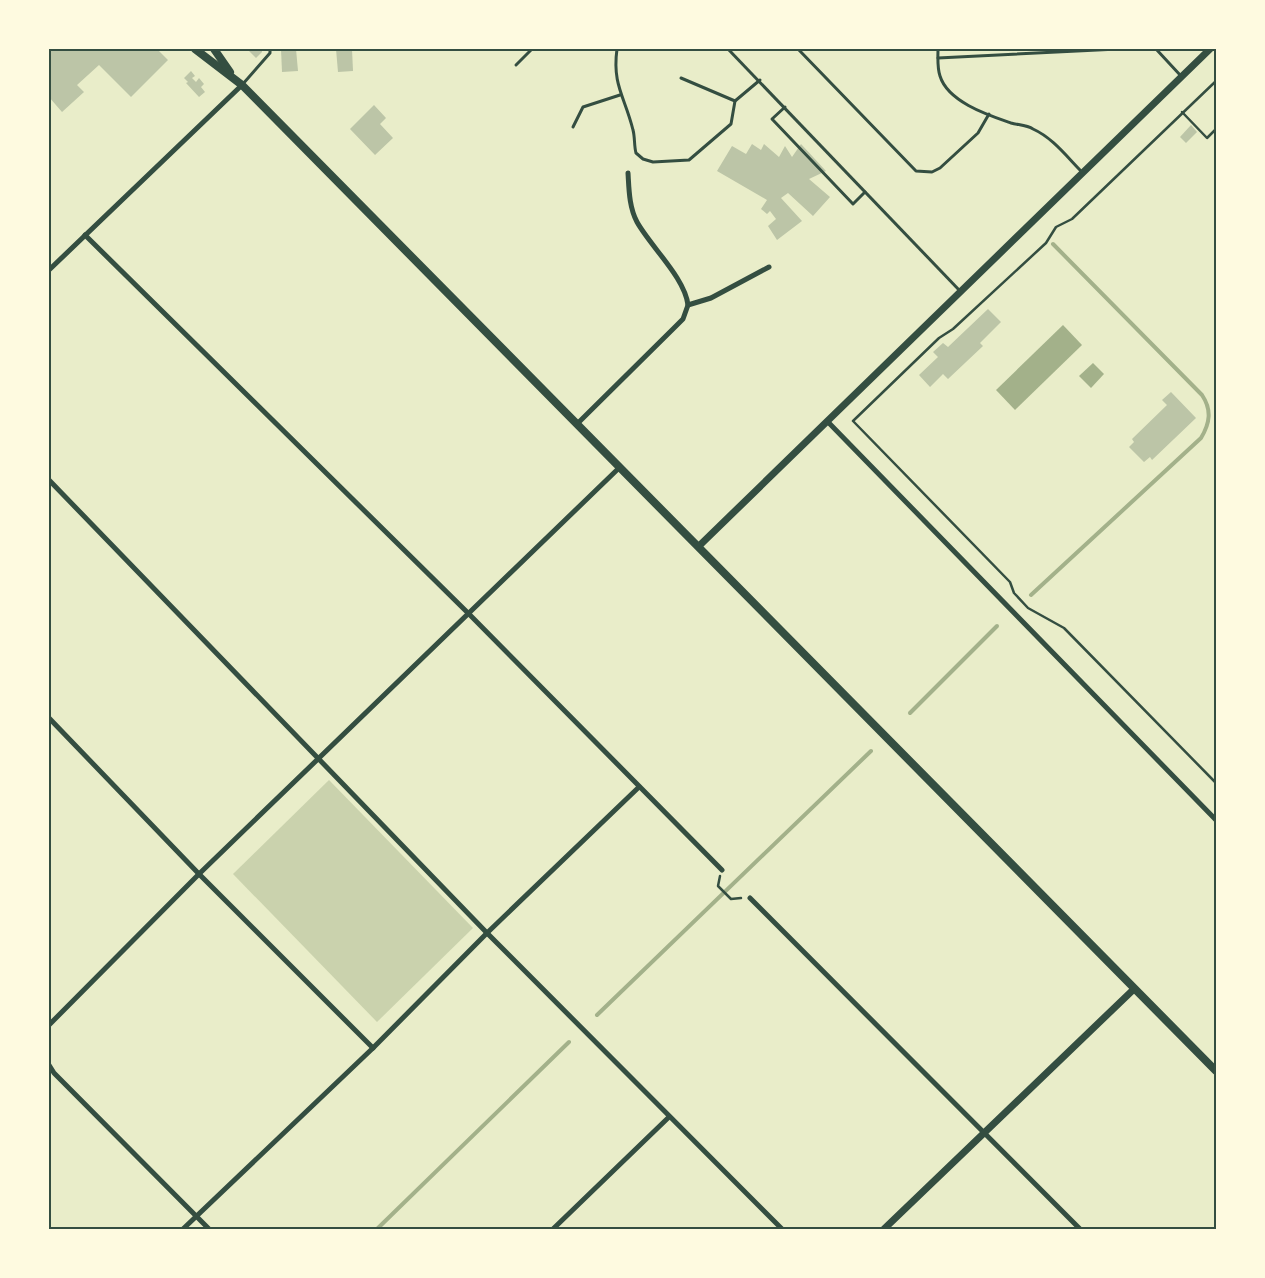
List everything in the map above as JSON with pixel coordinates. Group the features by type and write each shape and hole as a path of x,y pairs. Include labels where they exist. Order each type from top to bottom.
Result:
{"main road":[{"path":"195,49 242,85 1216,1071"},
{"path":"214,49 234,77"}],"street":[{"path":"699,546 1210,49"},
{"path":"49,270 242,85"},
{"path":"577,424 675,328 683,318 688,306 681,286 637,222 631,206 628,173"},
{"path":"85,235 469,614 722,870"},
{"path":"688,306 711,298 770,267"},
{"path":"828,422 1216,820"},
{"path":"49,1025 199,874 620,467"},
{"path":"49,480 487,934 782,1229"},
{"path":"49,718 199,874 373,1048"},
{"path":"183,1229 373,1048 487,934 639,787"},
{"path":"750,898 1080,1229"},
{"path":"884,1229 1134,989"},
{"path":"49,1018 60,1012"},
{"path":"49,1065 51,1072 210,1229"},
{"path":"553,1229 669,1117"}],"lane":[{"path":"242,85 270,53 270,49"},
{"path":"516,65 532,49"},
{"path":"617,49 614,69 620,95 633,131 636,153 643,159 653,162 689,160 697,155 731,124 735,101 760,80"},
{"path":"728,49 760,80 961,292"},
{"path":"798,49 916,170 932,172 940,168 978,133 989,114"},
{"path":"938,49 939,74 944,85 952,94 974,108 1032,128 1055,145 1082,173"},
{"path":"938,58 1118,49"},
{"path":"1156,49 1181,76"},
{"path":"681,78 735,101"},
{"path":"573,127 583,108 620,95"},
{"path":"785,107 772,119 853,204 865,192"}],"path":[{"path":"1216,81 1072,219 1056,227 1046,243 953,329 938,338 853,421 1010,582 1014,593 1028,608 1064,628 1216,783"},
{"path":"1182,112 1207,138 1216,129"},
{"path":"722,870 718,886 720,889 729,897 750,898"}],"shaded area":[{"path":"1063,325 1082,345 1015,410 996,390"},
{"path":"1093,363 1104,374 1091,388 1079,376"},
{"path":"329,780 473,928 377,1022 233,874"}],"building":[{"path":"49,49 157,49 168,60 131,97 99,65 77,85 84,92 62,112 49,97"},
{"path":"247,49 262,49 262,52 256,58"},
{"path":"281,49 296,49 298,71 282,72"},
{"path":"336,49 352,49 353,71 338,72"},
{"path":"191,71 195,76 192,78 196,82 199,78 204,84 201,87 205,92 199,97 186,83 188,82 184,78"},
{"path":"374,105 386,118 380,124 393,138 375,155 350,129"},
{"path":"1191,125 1197,132 1186,143 1180,137"},
{"path":"752,144 761,150 764,144 779,157 785,146 792,157 801,144 826,171 809,179 830,197 813,216 788,193 781,198 802,221 777,240 768,226 776,219 770,211 767,214 761,209 767,200 717,171 732,146 746,154"},
{"path":"988,309 1001,322 980,343 983,346 948,379 943,374 930,387 919,375 938,357 933,352 943,343 948,347"},
{"path":"1171,392 1196,418 1152,460 1150,457 1144,462 1129,447 1134,442 1132,439 1167,405 1162,400"}],"waterway":[{"path":"1031,595 1201,438 1209,416 1202,395 1053,244"},
{"path":"910,713 997,626"},
{"path":"597,1015 871,751"},
{"path":"377,1229 569,1042"}]}
